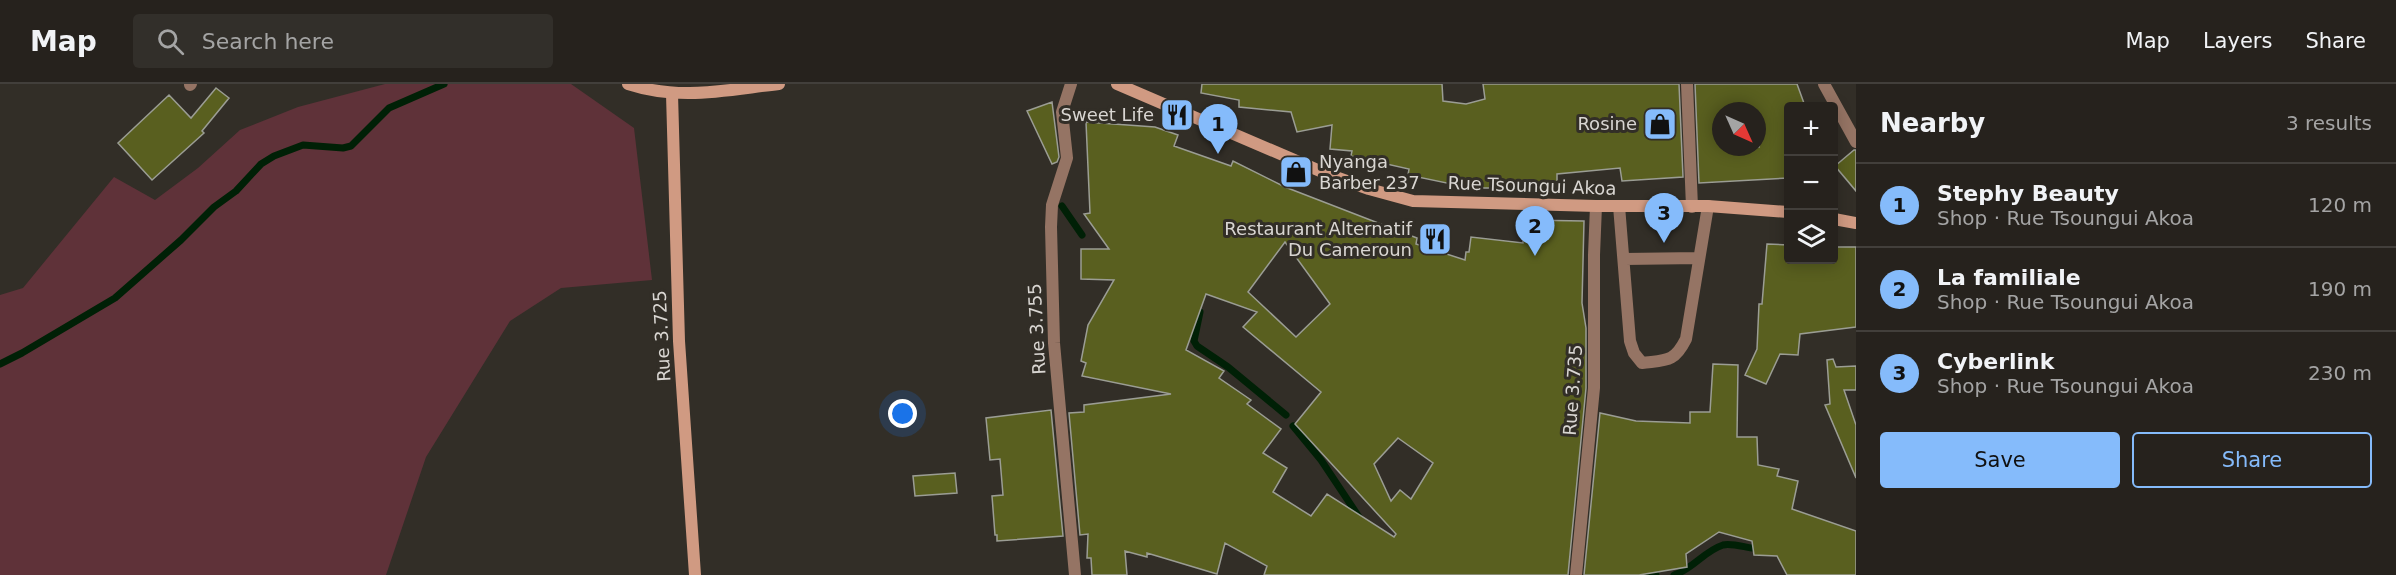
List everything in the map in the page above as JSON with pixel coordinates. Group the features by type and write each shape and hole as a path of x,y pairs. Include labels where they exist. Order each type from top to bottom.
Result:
{"main road":[{"path":"628,84 672,94 704,93 779,84"},
{"name":"Rue Tsoungui Akoa","path":"1117,84 1327,174 1413,201 1596,206 1708,206 1784,212"},
{"name":"Rue 3.725","path":"672,94 680,341 695,575"},
{"path":"1838,220 1856,223"}],"street":[{"name":"Rue 3.755","path":"1071,84 1062,112 1067,158 1052,205 1051,226 1054,343 1075,575"},
{"path":"1687,84 1692,207"},
{"path":"1824,84 1856,142"},
{"name":"Rue 3.735","path":"1576,575 1594,388 1596,206"},
{"path":"1619,206 1630,341 1634,353 1642,363 1668,360 1679,353 1686,339 1708,206"},
{"path":"1623,259 1699,258"}],"shaded area":[{"path":"385,84 571,84 634,128 652,280 561,288 510,321 426,457 386,575 0,575 0,295 23,288 114,177 155,200 198,168 240,130 298,107"}],"building":[{"path":"1202,84 1442,84 1443,101 1466,104 1485,99 1483,84 1679,84 1683,177 1622,181 1620,168 1557,174 1557,184 1505,188 1452,188 1452,184 1408,175 1409,169 1351,156 1352,151 1330,149 1332,125 1297,132 1291,112 1239,107 1239,100 1201,93"},
{"path":"1695,84 1797,84 1804,102 1784,102 1784,178 1699,183"},
{"path":"216,88 229,98 202,131 204,133 152,180 118,143 169,95 191,118"},
{"path":"1052,102 1059,157 1057,162 1052,164 1027,111"},
{"path":"1086,122 1155,127 1178,135 1174,146 1231,166 1233,161 1285,187 1417,238 1416,244 1465,260 1466,252 1469,252 1471,237 1523,243 1523,220 1584,221 1582,303 1586,328 1586,388 1568,575 1264,575 1267,566 1225,543 1217,574 1147,553 1147,557 1125,551 1127,575 1092,575 1091,558 1087,558 1088,534 1080,535 1069,413 1084,412 1084,405 1171,394 1082,376 1086,363 1081,361 1088,325 1114,280 1081,279 1081,249 1109,249 1084,214 1090,213","holes":["1285,242 1330,304 1296,337 1248,292","1206,294 1257,312 1243,327 1321,392 1295,424 1396,534 1394,537 1327,494 1311,516 1273,492 1287,468 1263,453 1281,429 1247,404 1251,400 1219,378 1224,371 1186,350","1398,438 1433,463 1411,499 1400,490 1391,501 1374,464"]},
{"path":"1856,150 1856,191 1838,170 1838,163"},
{"path":"1767,244 1784,245 1784,264 1838,264 1838,247 1856,247 1856,327 1800,334 1798,355 1780,354 1766,384 1745,375 1757,349 1759,304 1762,304"},
{"path":"1833,359 1836,367 1856,366 1856,390 1844,390 1856,425 1856,478 1825,405 1830,404 1827,360"},
{"path":"1713,364 1738,365 1737,437 1757,437 1758,465 1779,469 1777,476 1798,481 1792,509 1856,531 1856,575 1787,575 1777,556 1754,555 1752,541 1719,532 1686,554 1687,567 1639,575 1584,575 1600,413 1636,421 1690,423 1690,412 1710,412"},
{"path":"1051,410 1063,536 997,541 992,496 1003,495 1000,459 990,460 986,418"},
{"path":"955,473 957,493 915,496 913,476"}],"waterway":[{"path":"0,364 115,298 181,240 214,207 236,191 261,164 274,156 303,145 343,148 351,146 389,108 444,84"},
{"path":"1062,206 1082,235"},
{"path":"1200,312 1194,341 1197,346 1228,367 1286,415"},
{"path":"1293,426 1321,460 1361,520"},
{"path":"1674,575 1723,545 1752,548"},
{"path":"1649,575 1656,575"}],"place":[{"name":"Sweet Life","path":"1177,115"},
{"name":"Rosine","path":"1660,124"},
{"name":"Stephy Beauty","path":"1218,154"},
{"name":"Nyanga Barber 237","path":"1296,172"},
{"name":"Restaurant Alternatif Du Cameroun","path":"1435,239"},
{"name":"Cyberlink","path":"1664,243"},
{"name":"La familiale","path":"1535,256"}]}
